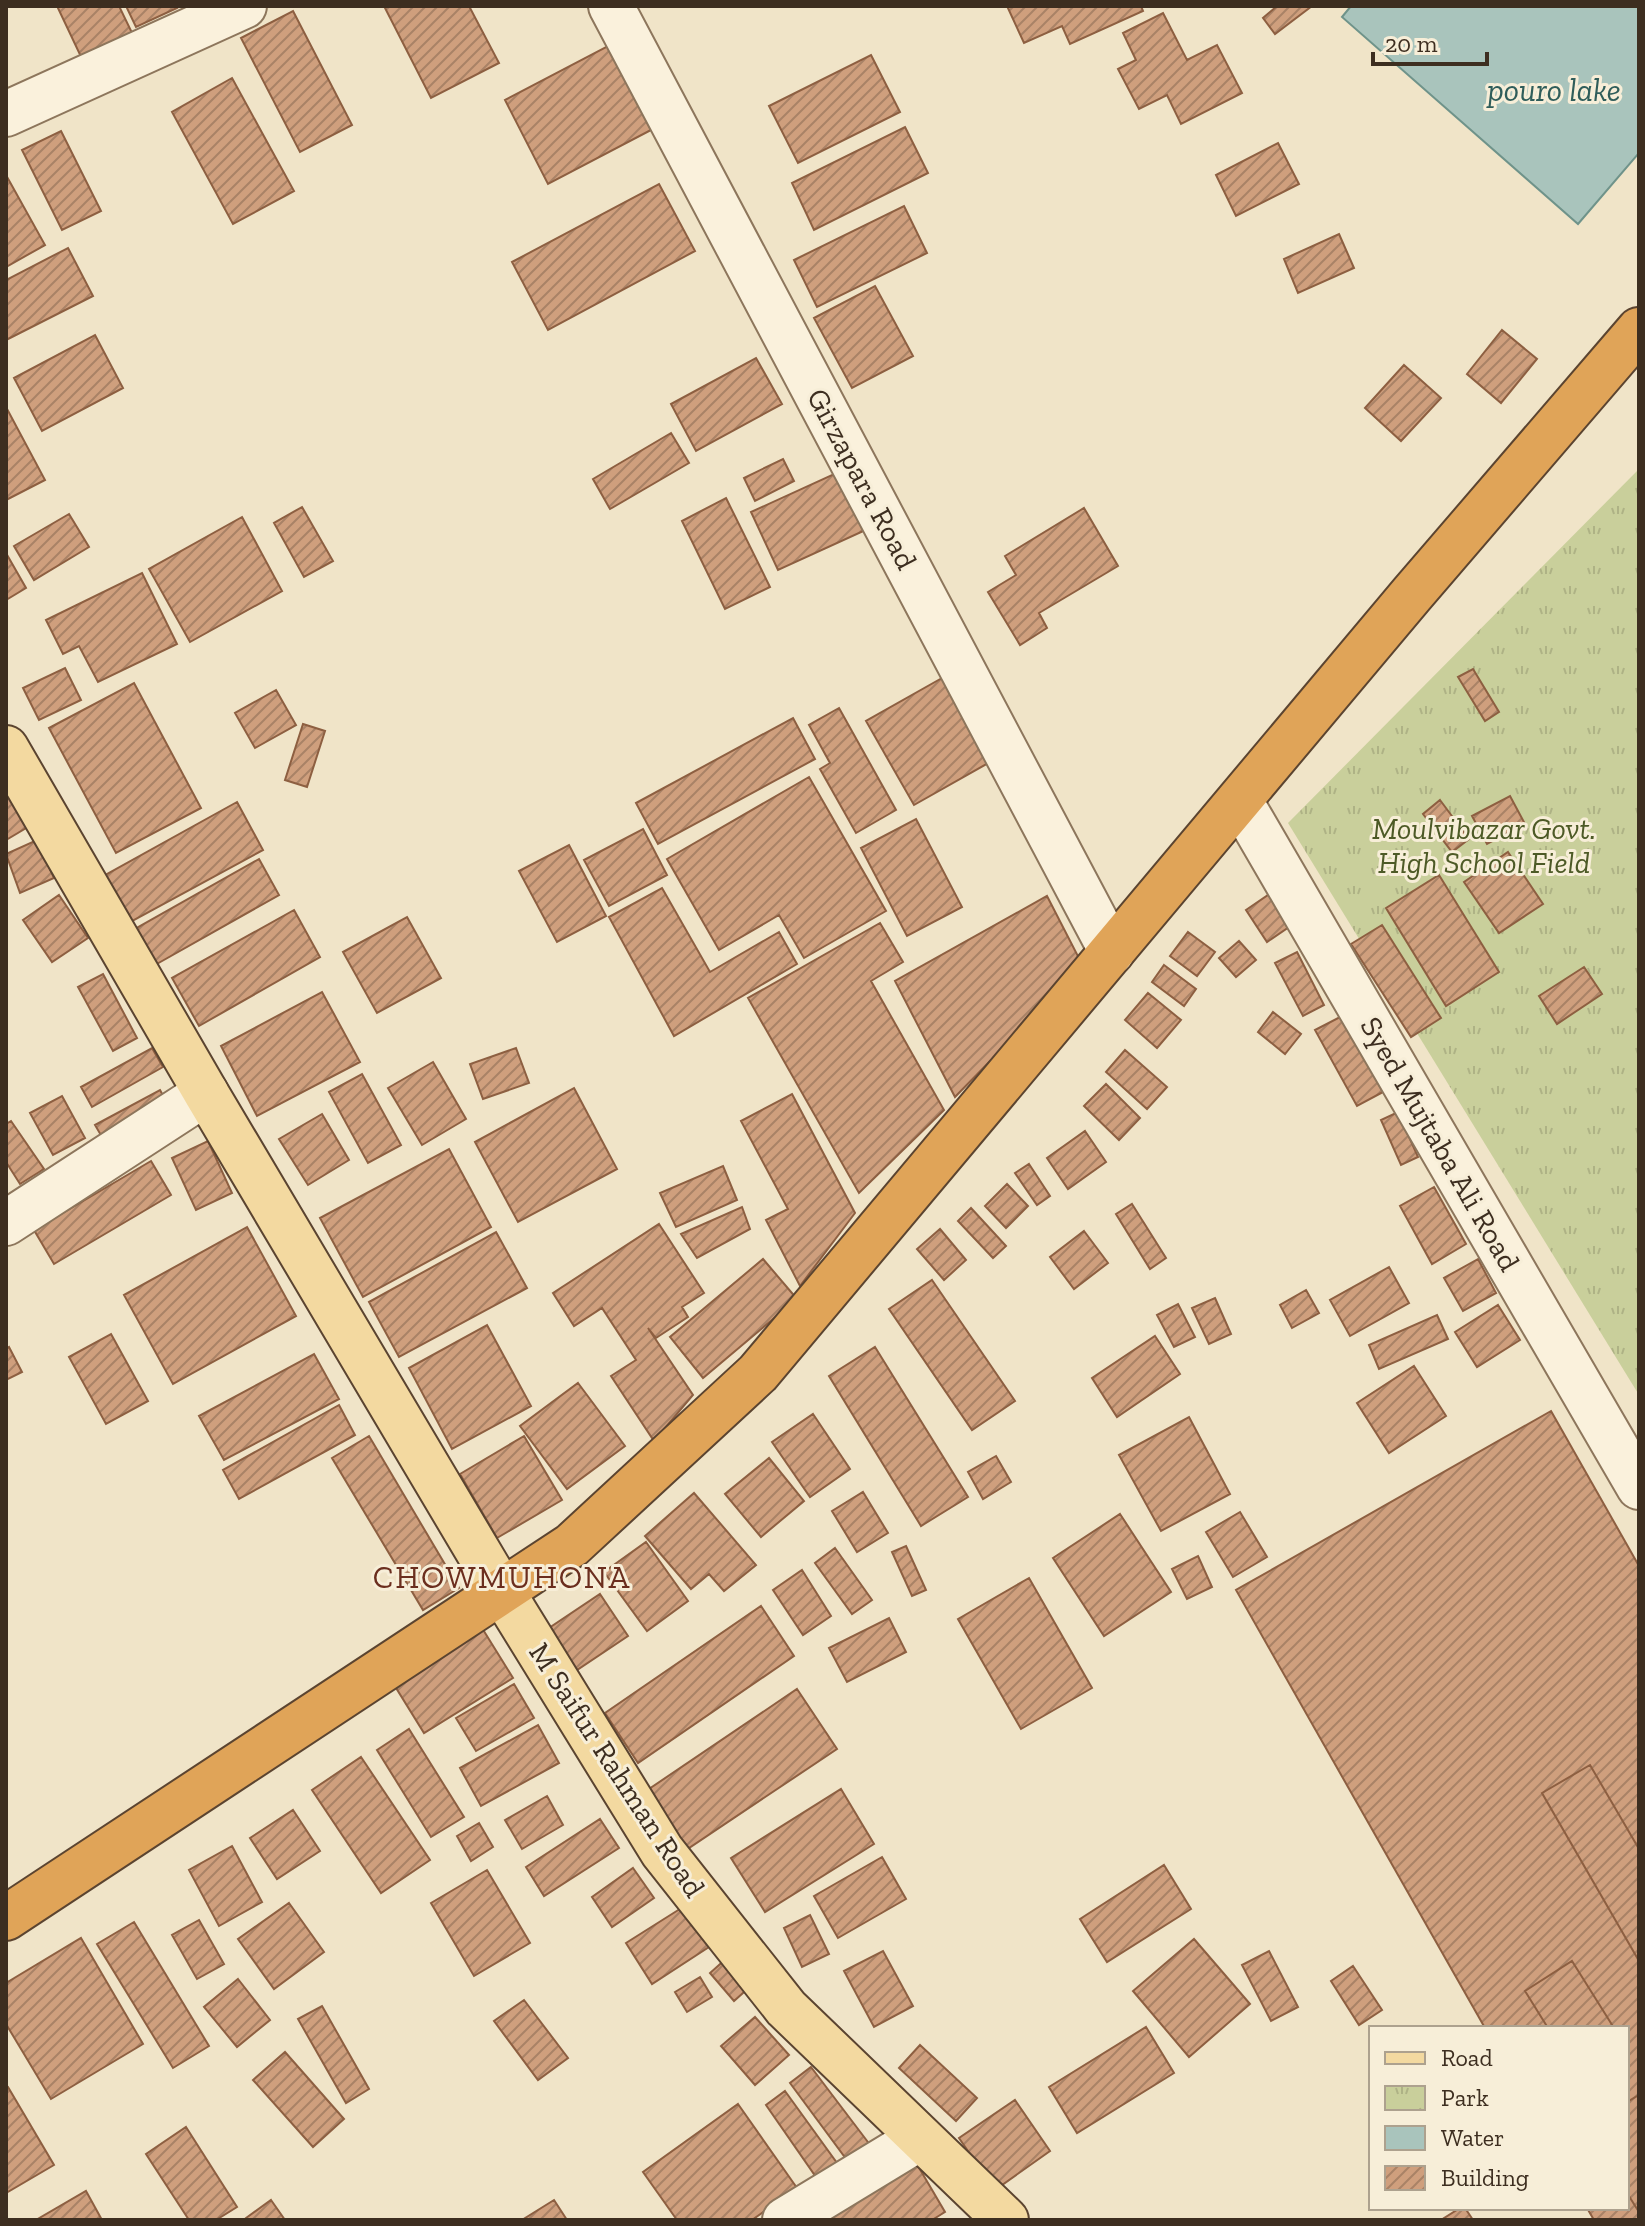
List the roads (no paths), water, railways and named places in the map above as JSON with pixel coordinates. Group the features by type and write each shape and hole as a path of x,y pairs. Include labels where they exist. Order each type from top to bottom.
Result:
{"highway":[{"path":"6,1918 572,1545 758,1373 1412,594 1639,330"}],"main road":[{"name":"M Saifur Rahman Road","path":"6,748 206,1093 501,1590 662,1851 786,2008 1006,2220"}],"street":[{"path":"6,114 244,6"},
{"name":"Girzapara Road","path":"611,6 1112,952"},
{"name":"Syed Mujtaba Ali Road","path":"1240,801 1639,1487"},
{"path":"6,1223 206,1093"},
{"path":"785,2220 920,2138"}],"water":[{"name":"pouro lake","path":"1351,6 1639,6 1639,153 1578,224 1342,17"}],"district":[{"name":"CHOWMUHONA","path":"502,1577"}],"park label":[{"name":"Moulvibazar Govt. High School Field","path":"1484,846"}]}
